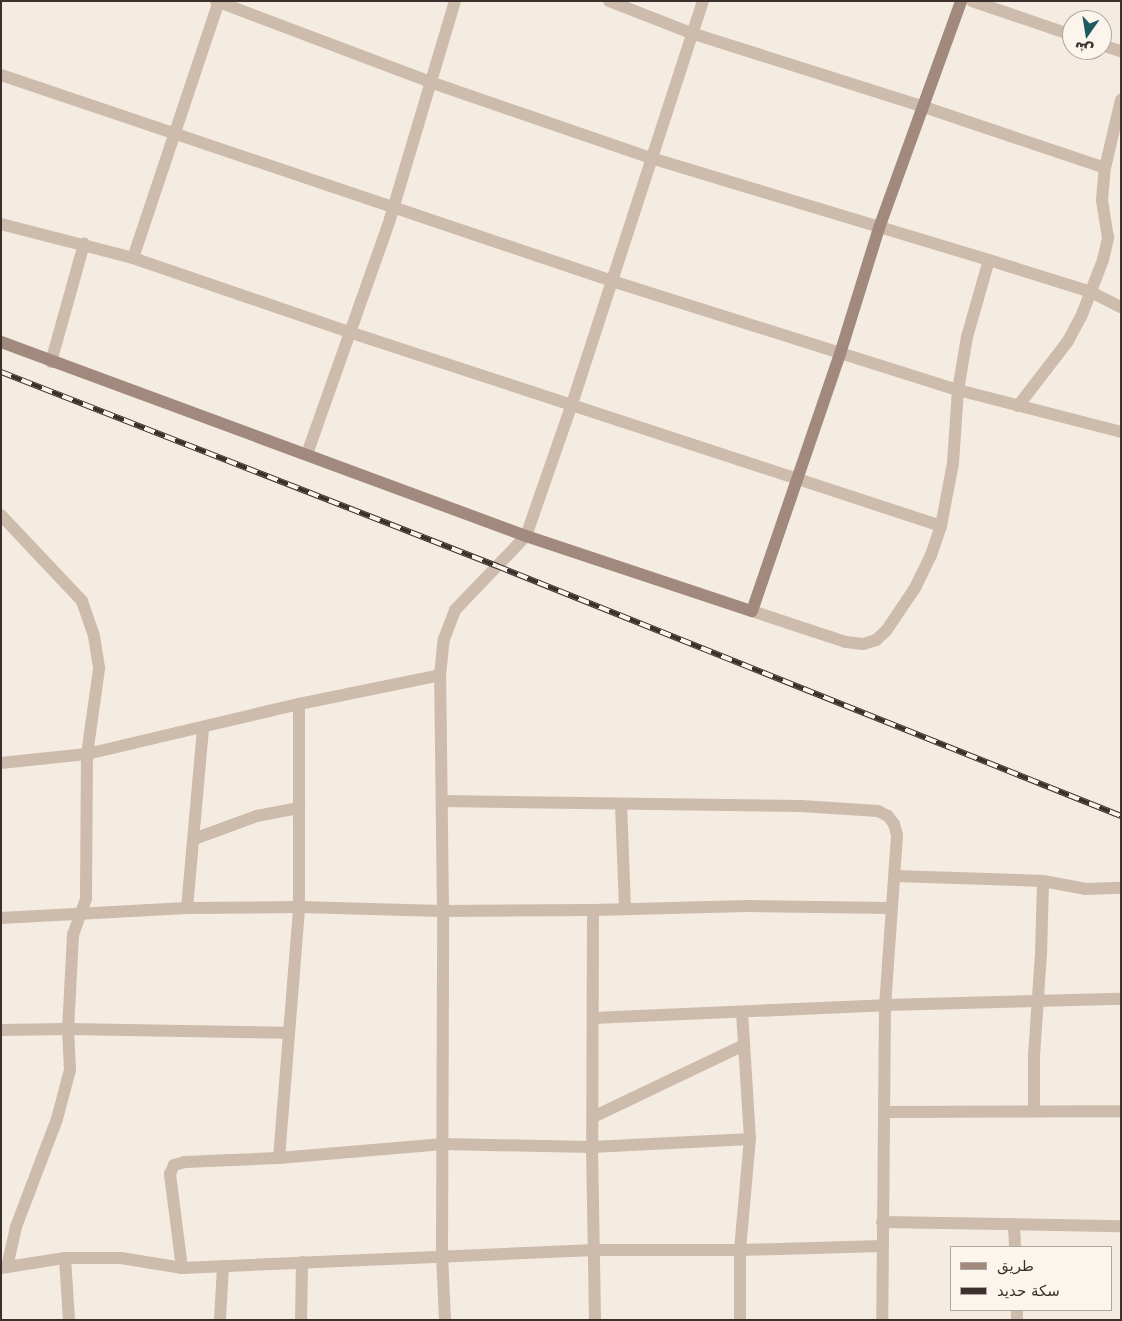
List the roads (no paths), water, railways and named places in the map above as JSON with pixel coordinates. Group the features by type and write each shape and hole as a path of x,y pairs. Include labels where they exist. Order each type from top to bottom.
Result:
{"main road":[{"path":"1,342 526,536 752,611 840,354 880,228 961,1"}],"street":[{"path":"307,454 394,206 455,1"},
{"path":"609,1 691,33 924,107 1105,168"},
{"path":"445,1320 442,1255 444,1144 440,675 444,638 455,610 526,536 572,404 691,33 703,1"},
{"path":"972,1 1062,32"},
{"path":"133,258 218,2 430,82 651,158 1091,292 1121,307"},
{"path":"1,75 612,281 840,354 958,390 1121,432"},
{"path":"1018,406 1068,341 1081,317 1114,239 1102,200 1105,168 1115,149 1121,100"},
{"path":"1,224 133,258 349,332 941,526"},
{"path":"51,362 84,244"},
{"path":"752,611 846,642 863,644 876,640 886,631 915,588 931,555 941,526 953,463 958,390 967,337 989,260"},
{"path":"1,515 70,586 82,601 88,617 99,669 88,754 86,893 82,913 73,936 68,1029 70,1070 67,1086 16,1227 4,1268 66,1258 121,1258 182,1268 442,1255 594,1250 740,1250 882,1246"},
{"path":"1,763 88,754 299,704 440,675"},
{"path":"279,1158 299,907 299,704"},
{"path":"187,908 203,728"},
{"path":"442,801 801,806 878,810 888,816 894,824 897,835 886,1005 882,1320"},
{"path":"621,804 625,908"},
{"path":"194,839 258,816 299,808"},
{"path":"895,876 1043,881 1086,889 1121,888"},
{"path":"1034,1110 1043,881"},
{"path":"1,918 187,908 299,907 443,911 748,906 891,908"},
{"path":"593,910 594,1116 592,1147 595,1320"},
{"path":"593,1018 742,1013 886,1005 1121,999"},
{"path":"740,1320 740,1250 750,1139 742,1013"},
{"path":"1,1030 68,1029 288,1033"},
{"path":"594,1116 744,1045"},
{"path":"885,1112 1121,1111"},
{"path":"182,1268 171,1188 170,1174 174,1165 191,1162 279,1158 444,1144 592,1147 750,1139"},
{"path":"882,1222 1014,1226 1121,1226"},
{"path":"1014,1226 1015,1246"},
{"path":"66,1258 69,1320"},
{"path":"301,1320 302,1262"},
{"path":"220,1320 223,1266"}],"railway":[{"path":"1,372 497,566 1121,816"}]}
